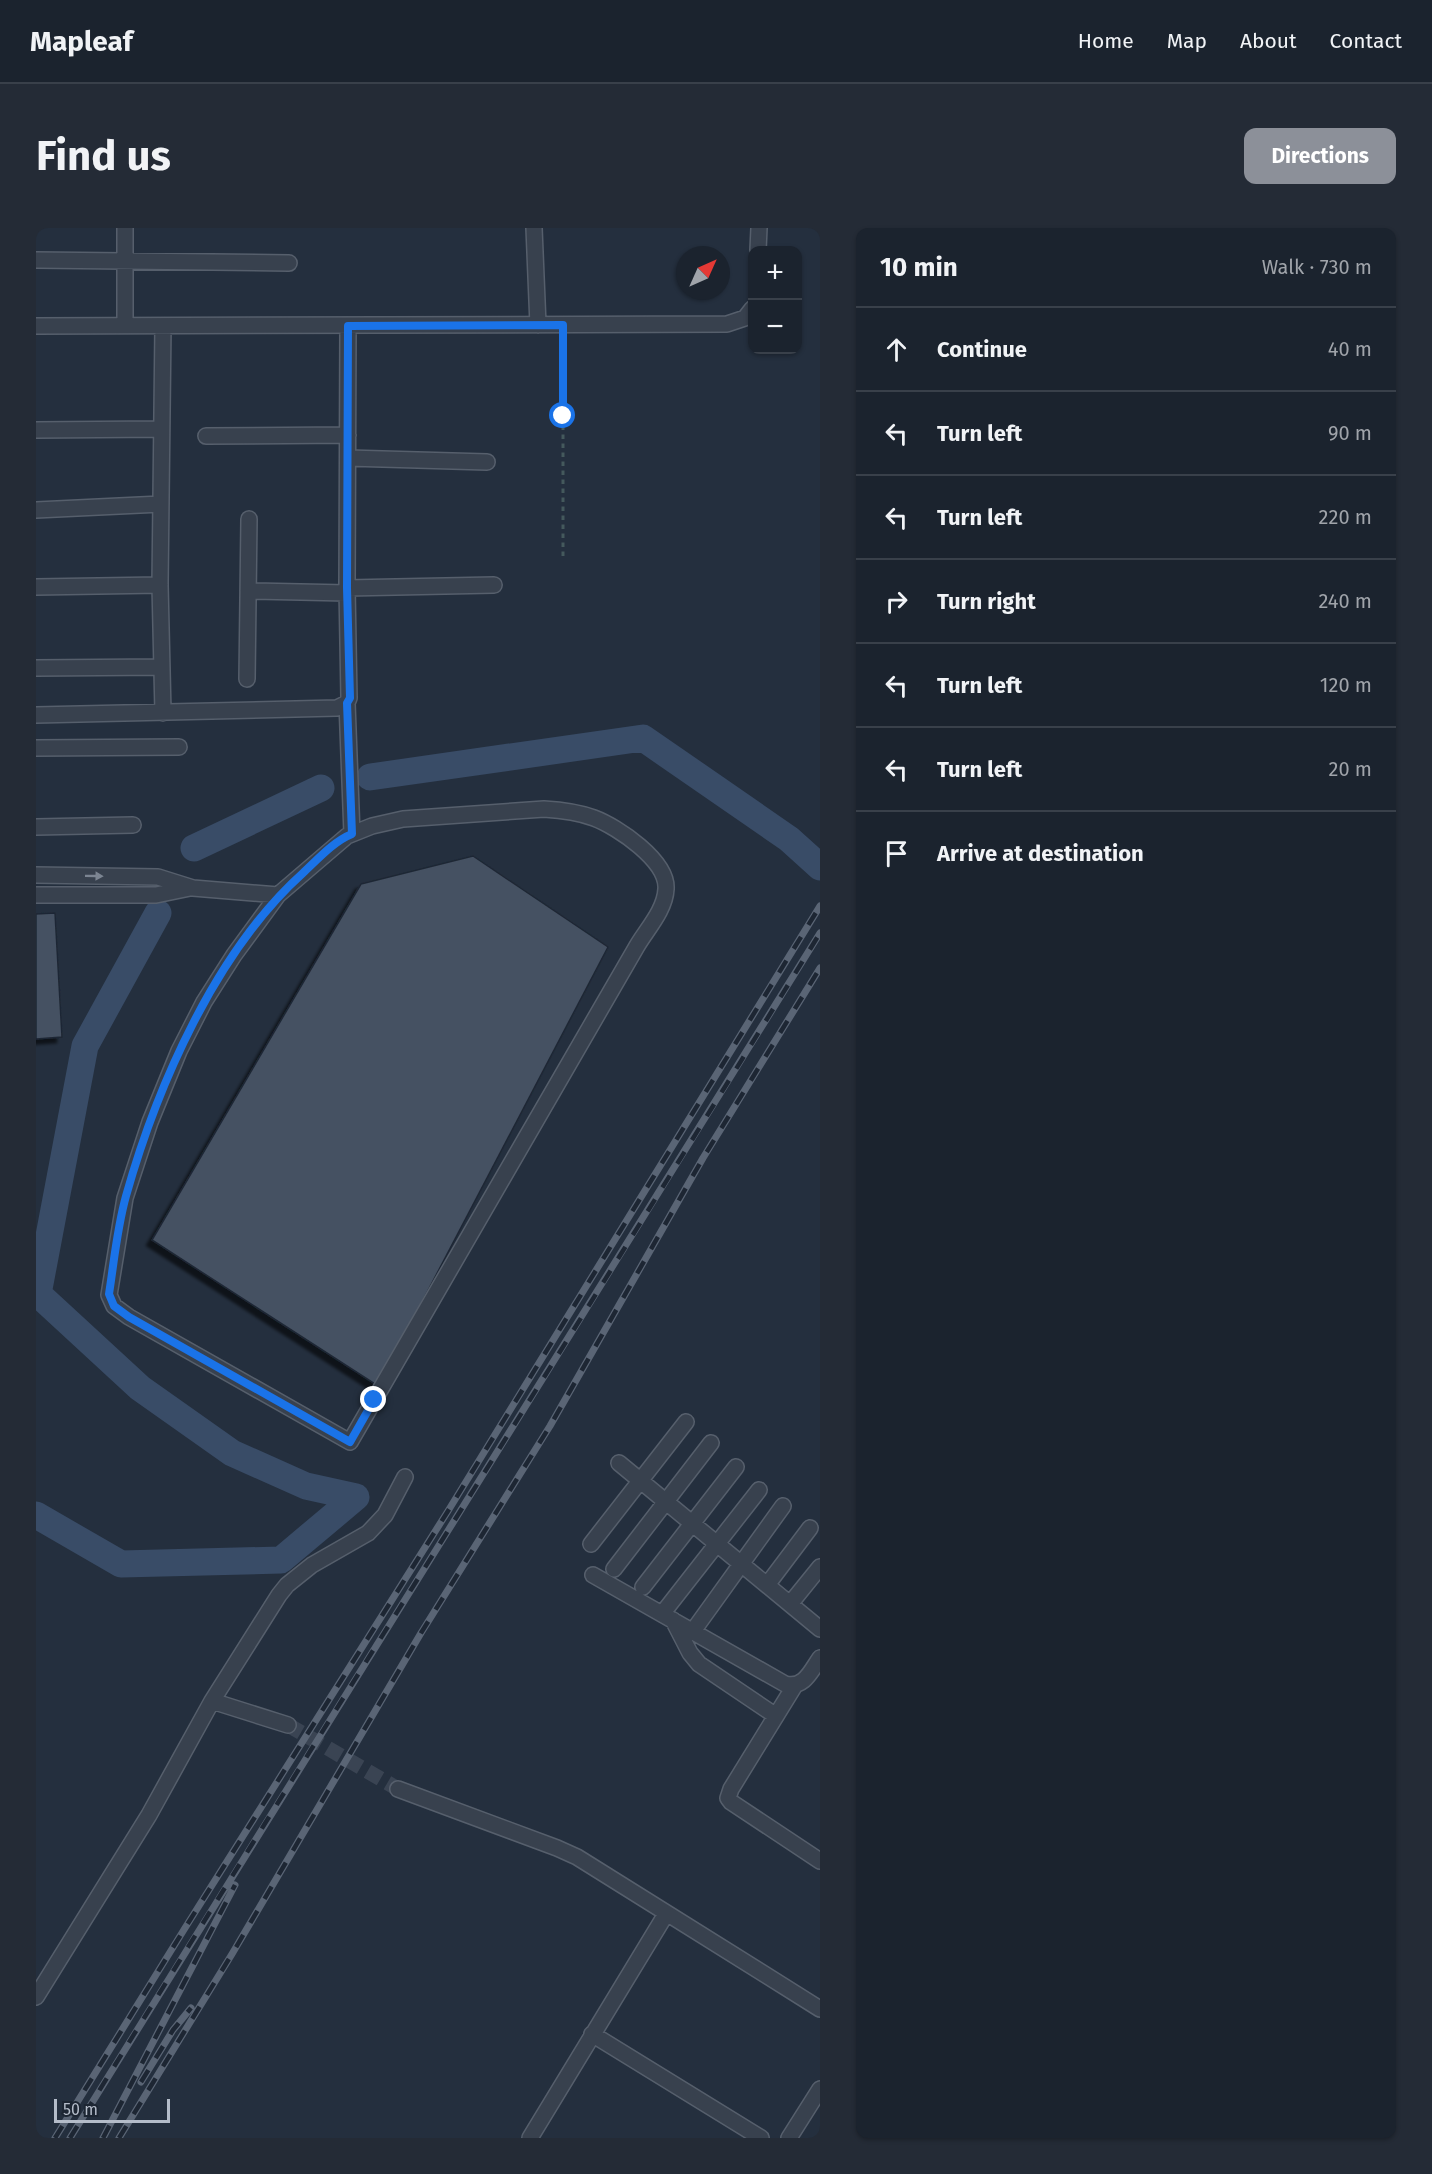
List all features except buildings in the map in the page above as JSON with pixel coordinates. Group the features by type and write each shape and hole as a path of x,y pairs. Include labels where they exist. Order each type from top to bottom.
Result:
{"street":[{"path":"125,228 125,326"},
{"path":"534,228 538,325"},
{"path":"759,228 759,246"},
{"path":"36,260 289,263"},
{"path":"36,326 727,324 745,318 748,315"},
{"path":"163,326 160,585 163,713"},
{"path":"348,326 347,590 350,698 347,703 352,834"},
{"path":"36,430 161,429"},
{"path":"206,436 348,435"},
{"path":"348,458 487,462"},
{"path":"36,510 161,504"},
{"path":"247,679 249,519"},
{"path":"36,587 160,585"},
{"path":"248,591 494,585"},
{"path":"36,668 162,667"},
{"path":"36,715 337,708 347,703"},
{"path":"36,748 179,747"},
{"path":"544,809 566,810 593,817 615,827 634,842 657,867 666,886 660,910 631,956 350,1442 129,1317 114,1306 109,1294 125,1198 150,1122 179,1051 216,983 278,896 326,852 352,834 372,826 403,819 544,809"},
{"path":"36,827 133,825"},
{"path":"36,875 158,877 193,888 278,896"},
{"path":"36,896 156,895 193,888"},
{"path":"591,1544 686,1422"},
{"path":"614,1569 711,1443"},
{"path":"620,1463 790,1604 818,1623"},
{"path":"643,1587 736,1467"},
{"path":"36,1996 149,1815 212,1701 283,1590 312,1565 368,1533 385,1515 405,1478"},
{"path":"667,1617 717,1544 759,1490"},
{"path":"693,1631 783,1506"},
{"path":"767,1585 810,1528"},
{"path":"790,1604 820,1567"},
{"path":"593,1575 785,1684 795,1685 806,1680 820,1658"},
{"path":"667,1617 699,1665 776,1716"},
{"path":"795,1685 731,1789 728,1798 820,1861"},
{"path":"212,1701 288,1725"},
{"path":"398,1790 577,1857 820,2009"},
{"path":"530,2138 666,1914"},
{"path":"592,2034 761,2138"},
{"path":"789,2138 820,2089"}],"path":[{"path":"563,325 563,556"}],"waterway":[{"path":"370,777 643,738 789,839 820,867"},
{"path":"194,848 321,788"},
{"path":"36,1515 121,1564 281,1560 356,1497 306,1486 232,1453 140,1388 38,1294 85,1046 158,913"}],"tunnel":[{"path":"288,1725 398,1789"}],"railway":[{"path":"55,2138 448,1511 820,906"},
{"path":"70,2138 820,933"},
{"path":"119,2138 232,1954 421,1633 550,1426 703,1158 820,968"},
{"path":"103,2138 235,1885"},
{"path":"141,2082 173,2030 191,2008"}],"route":[{"path":"374,1400 350,1442 129,1317 114,1306 109,1294 125,1198 150,1122 179,1051 204,1002 234,955 278,896 326,852 352,834 347,734 347,703 350,698 347,588 348,326 563,325 563,416"}]}
